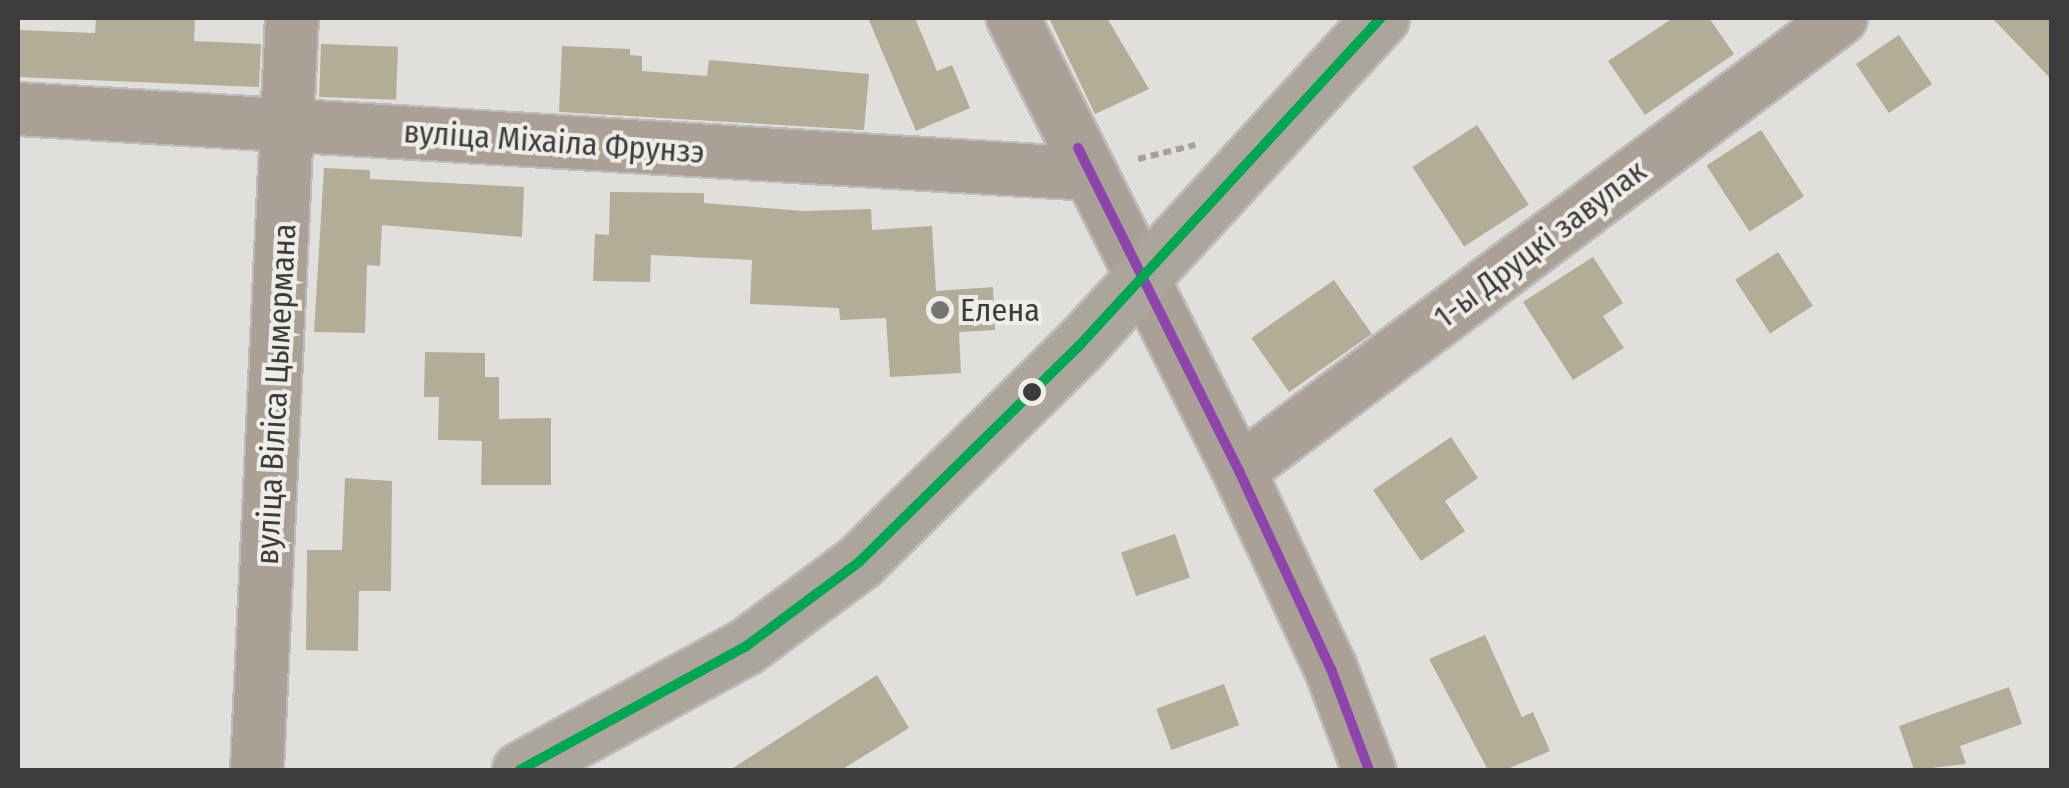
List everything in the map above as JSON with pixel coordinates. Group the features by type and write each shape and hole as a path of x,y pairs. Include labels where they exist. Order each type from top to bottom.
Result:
{"main road":[{"path":"532,768 745,647 859,562 966,464 1381,18"}],"street":[{"name":"вуліца Віліса Цымермана","path":"257,770 292,18"},
{"path":"1013,18 1239,470 1332,669 1369,770"},
{"name":"1-ы Друцкі завулак","path":"1239,470 1841,18"},
{"name":"вуліца Міхаіла Фрунзэ","path":"18,109 1091,174"}],"building":[{"path":"96,18 195,18 194,41 261,44 259,87 18,77 18,30 95,33"},
{"path":"868,18 915,18 937,71 952,65 970,108 916,131"},
{"path":"1049,18 1107,18 1149,89 1095,114"},
{"path":"1673,18 1709,18 1734,54 1645,115 1608,61"},
{"path":"1992,18 2052,18 2052,80"},
{"path":"1899,35 1932,84 1889,113 1856,64"},
{"path":"321,44 398,47 396,100 319,97"},
{"path":"562,46 630,49 630,55 642,56 642,71 707,76 709,60 869,74 864,130 559,112"},
{"path":"1477,125 1529,205 1464,247 1412,167"},
{"path":"1761,130 1804,196 1750,232 1706,165"},
{"path":"324,168 370,170 370,179 524,187 522,237 382,225 380,266 367,265 365,333 314,332"},
{"path":"610,192 704,193 704,203 804,211 871,209 872,230 932,226 936,291 993,287 995,330 959,332 961,373 890,377 886,318 840,320 839,308 750,304 752,260 651,255 650,282 593,281 595,234 609,235"},
{"path":"1778,252 1813,306 1770,333 1735,280"},
{"path":"1593,257 1623,303 1603,316 1624,348 1573,380 1523,302"},
{"path":"1334,280 1372,334 1289,392 1251,338"},
{"path":"425,352 485,353 485,377 499,377 499,419 551,418 551,485 481,485 482,441 438,440 439,397 424,397"},
{"path":"1451,437 1478,478 1445,501 1465,531 1421,561 1373,490"},
{"path":"345,478 392,481 391,591 359,591 358,651 306,650 307,550 342,550"},
{"path":"1175,534 1190,577 1136,596 1121,553"},
{"path":"1485,635 1522,717 1533,712 1550,751 1505,770 1488,770 1429,659"},
{"path":"877,675 909,728 841,770 730,770"},
{"path":"1224,684 1239,725 1171,750 1156,709"},
{"path":"2009,687 2022,724 1960,746 1966,764 1914,770 1899,726"}],"transit line":[{"path":"520,770 745,647 859,562 1079,346 1381,18"},
{"path":"1078,148 1239,471 1331,669 1369,770"}],"place":[{"name":"Елена","path":"940,310"}]}
